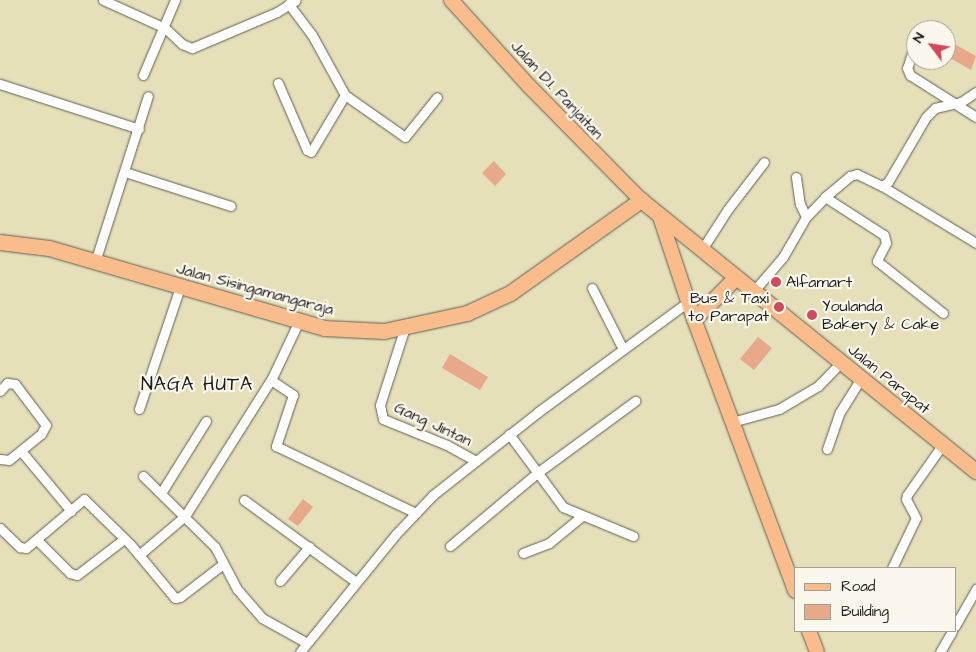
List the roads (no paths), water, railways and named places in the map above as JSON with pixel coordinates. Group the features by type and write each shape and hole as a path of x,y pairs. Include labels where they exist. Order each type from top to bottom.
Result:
{"highway":[{"name":"Jalan Parapat","path":"641,200 734,279 976,471"},
{"name":"Jalan Sisingamangaraja","path":"3,240 49,248 299,321 358,331 406,327 468,313 510,293 641,200"},
{"path":"694,319 734,279"}],"main road":[{"name":"Jalan D.I. Panjaitan","path":"451,0 542,101 641,200"},
{"path":"660,217 694,319 794,588"},
{"path":"810,632 817,652"}],"street":[{"path":"104,0 165,28 182,44 192,48 293,2 345,95 405,137 437,97"},
{"path":"143,75 165,28 175,0"},
{"path":"907,70 976,116"},
{"path":"278,83 309,152 345,95"},
{"path":"0,84 139,129"},
{"path":"882,186 899,167 926,117 935,108 966,100 976,92"},
{"path":"96,262 148,96"},
{"path":"701,251 728,208 764,162"},
{"path":"125,172 231,206"},
{"path":"752,293 783,257 806,217 825,197 850,176 857,174 882,186 976,243"},
{"path":"796,177 800,204 806,217"},
{"path":"825,197 884,235 886,243 878,256 878,264 943,313"},
{"path":"139,409 180,287"},
{"path":"592,288 623,349"},
{"path":"300,652 356,582 416,513 509,434 688,302"},
{"path":"139,554 185,516 271,380 299,321"},
{"name":"Gang Jintan","path":"406,327 380,405 383,419 448,445 476,461"},
{"path":"732,422 780,410 825,380 841,362"},
{"path":"828,449 840,412 861,379"},
{"path":"271,380 293,395 276,446 416,513"},
{"path":"0,459 7,462 41,434 46,425 15,384 1,387"},
{"path":"450,546 537,473 635,401"},
{"path":"160,493 206,422"},
{"path":"509,434 563,507 634,536"},
{"path":"892,567 916,518 906,499 907,495 943,444"},
{"path":"20,451 71,511"},
{"path":"143,476 215,547 237,589 262,618 307,644"},
{"path":"0,528 22,548 37,540 82,500 88,501 139,554 177,598 223,564"},
{"path":"244,500 356,582"},
{"path":"523,553 549,543 582,516"},
{"path":"37,540 70,573 77,575 124,538"},
{"path":"280,582 309,547"},
{"path":"956,624 976,589"},
{"path":"940,652 951,632"}],"place":[{"name":"Alfamart","path":"776,282"},
{"name":"Bus & Taxi to Parapat","path":"779,307"},
{"name":"Youlanda Bakery & Cake","path":"812,315"}],"district":[{"name":"NAGA HUTA","path":"197,385"}]}
